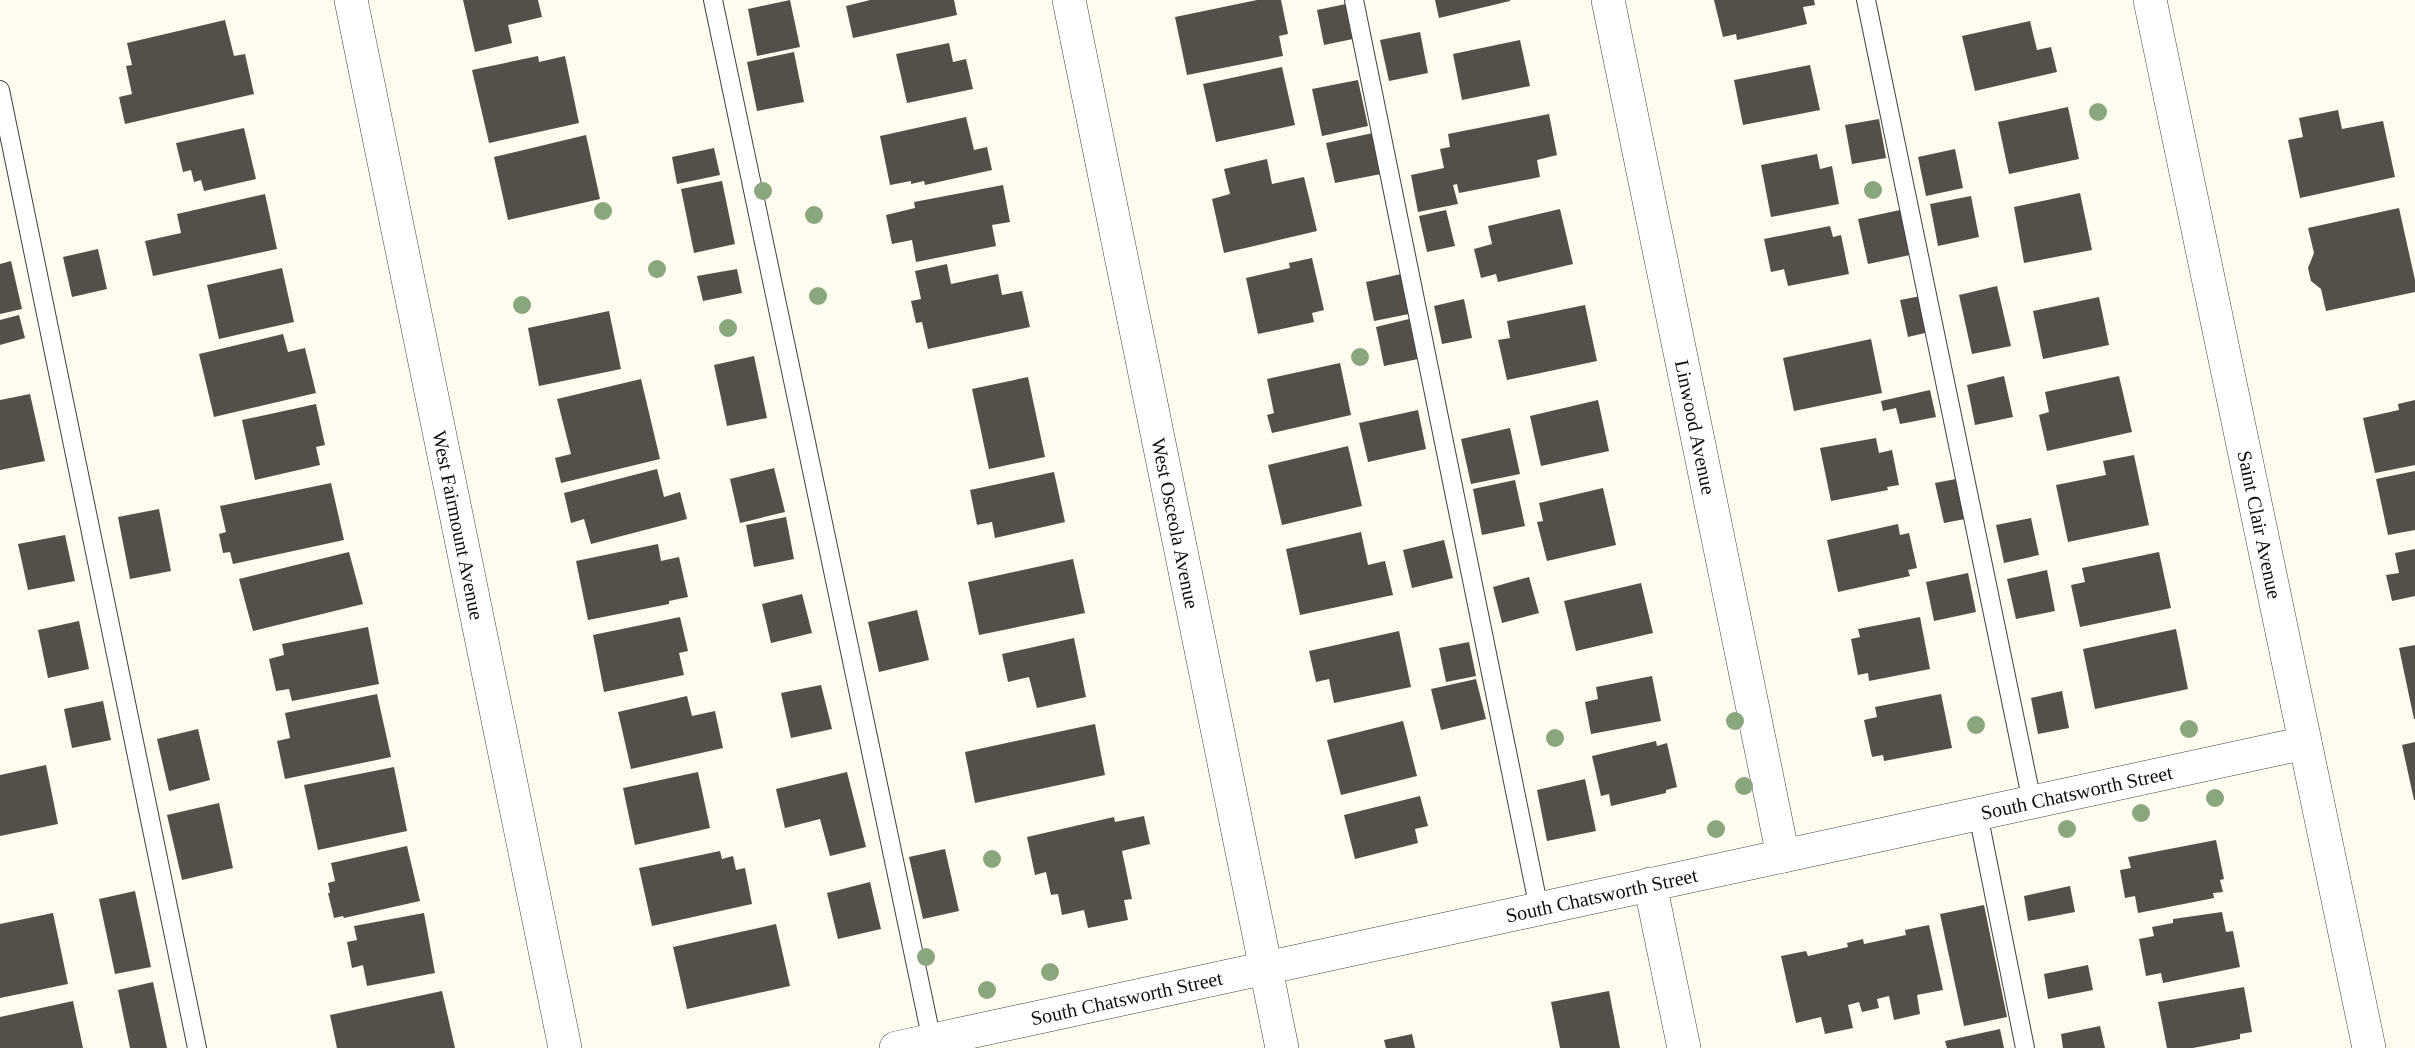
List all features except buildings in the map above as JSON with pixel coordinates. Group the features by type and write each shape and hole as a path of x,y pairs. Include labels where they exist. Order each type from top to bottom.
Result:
{"street":[{"name":"West Fairmount Avenue","path":"351,0 565,1048"},
{"name":"West Osceola Avenue","path":"1069,0 1282,1048"},
{"name":"Linwood Avenue","path":"1608,0 1783,856"},
{"name":"Saint Clair Avenue","path":"2150,0 2369,1048"},
{"name":"South Chatsworth Street","path":"896,1048 932,1044 1265,968 2305,743"},
{"path":"1650,884 1684,1048"}],"lane":[{"path":"713,0 932,1044"},
{"path":"1354,0 1539,909"},
{"path":"1866,0 2032,802"},
{"path":"0,90 197,1048"},
{"path":"1978,814 2025,1048"}]}
